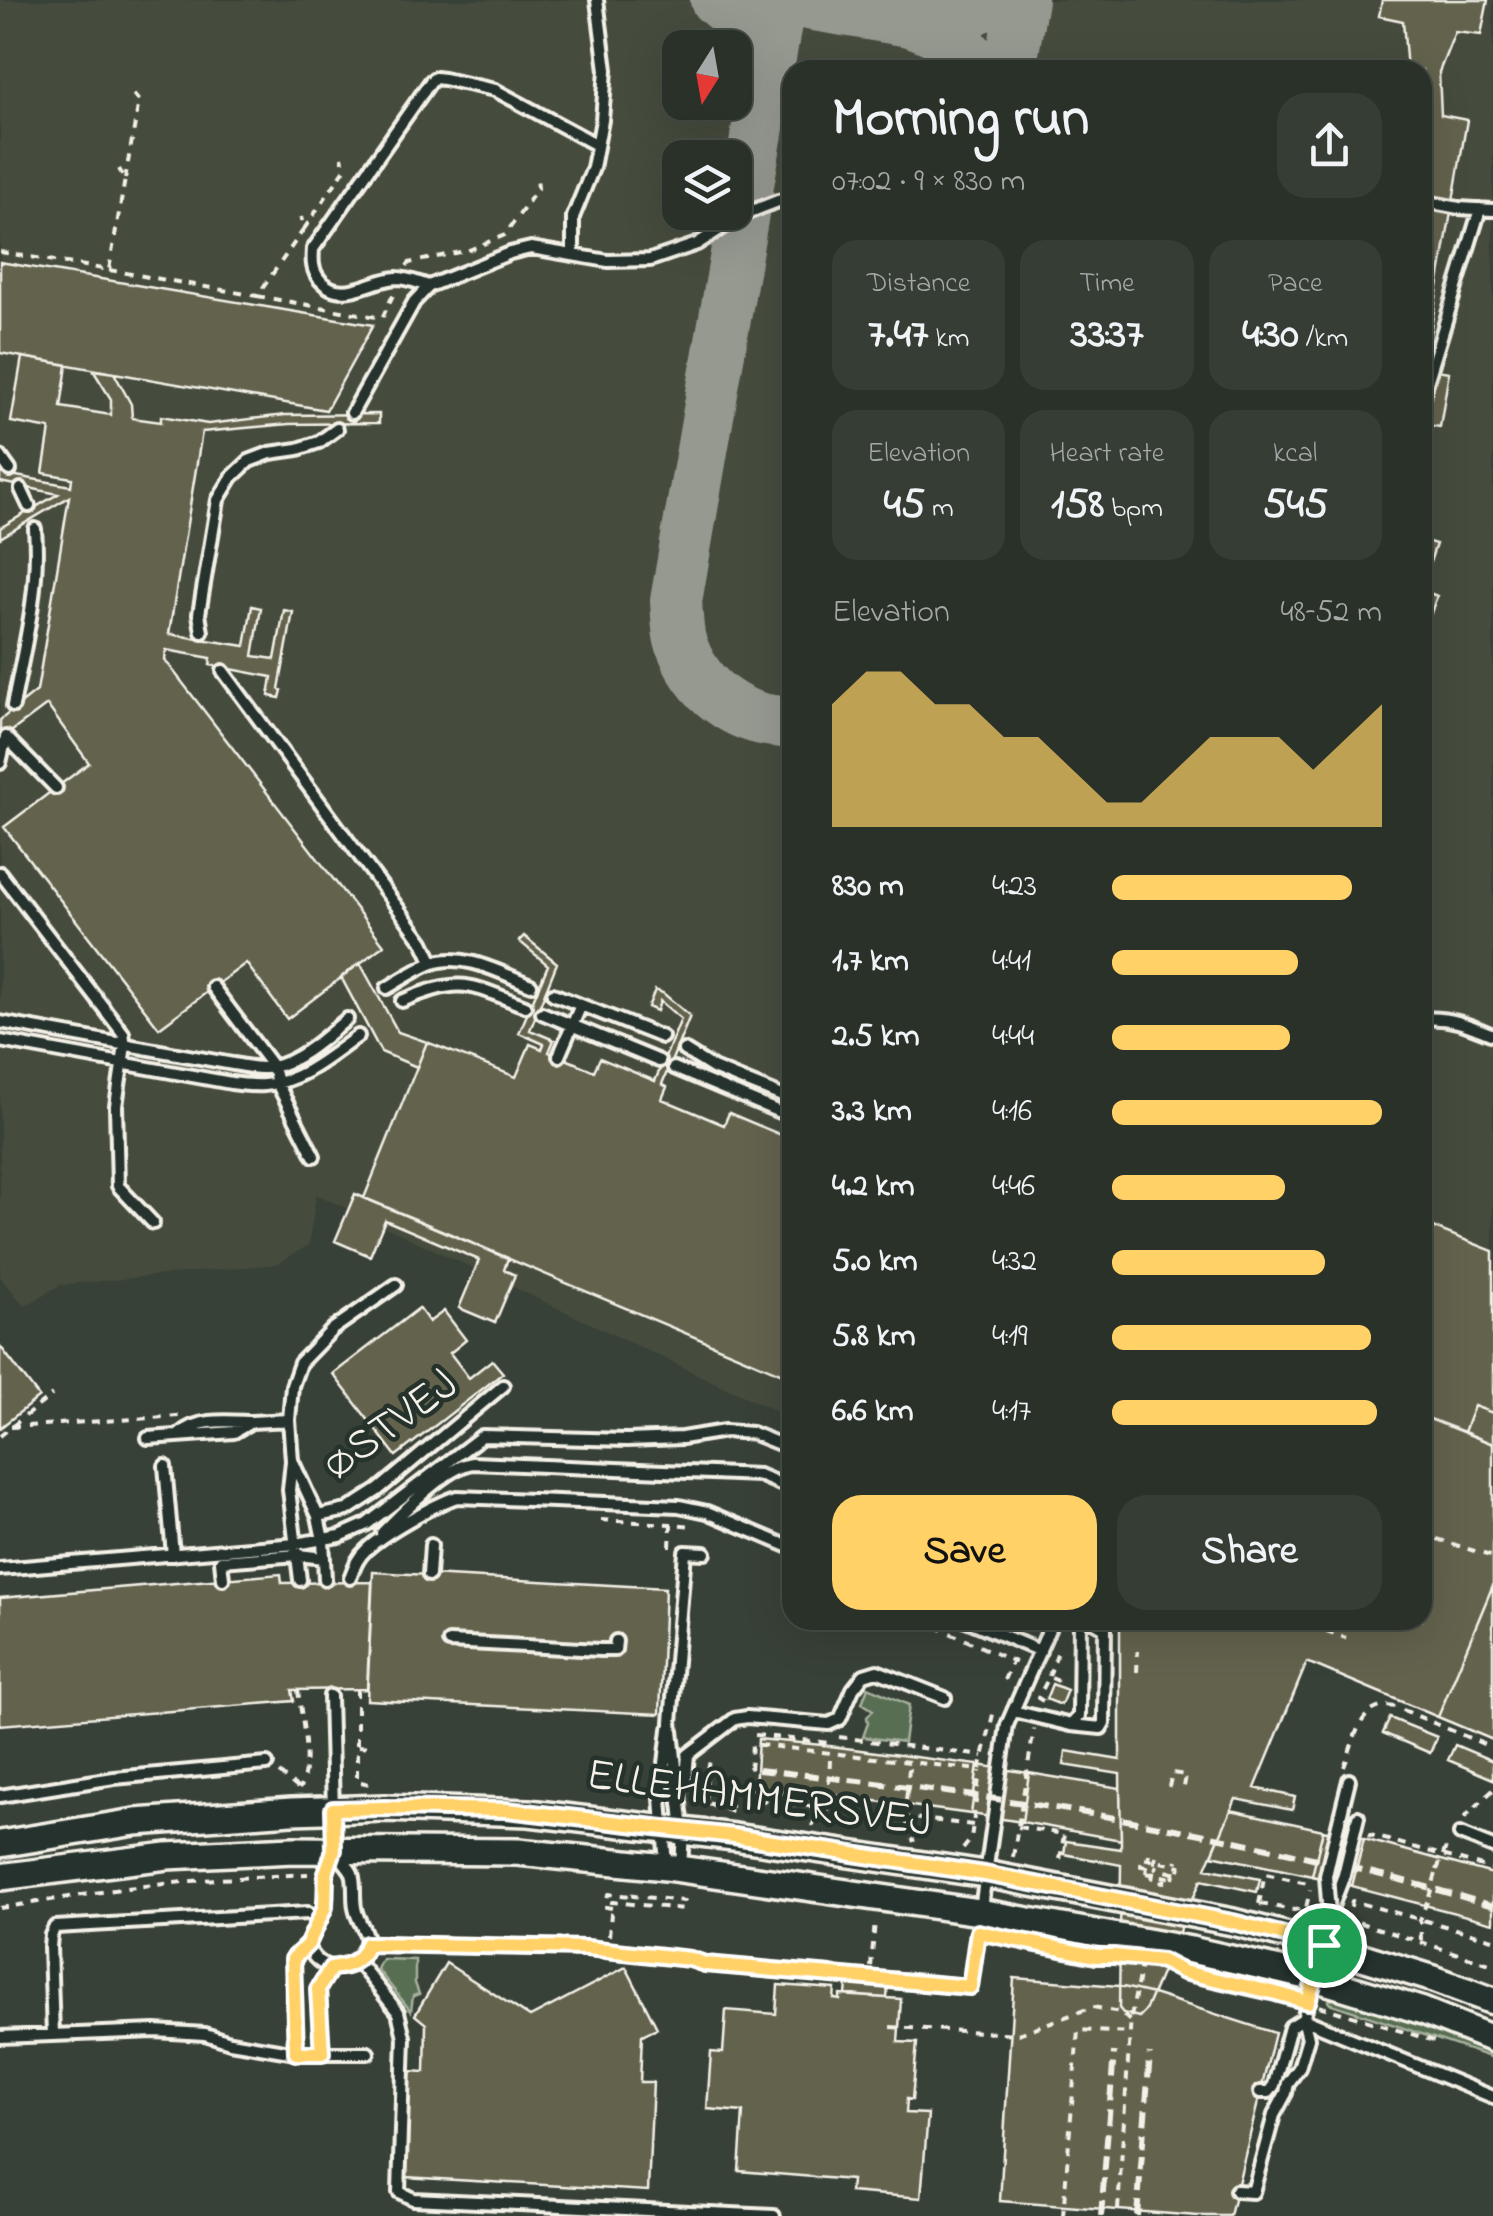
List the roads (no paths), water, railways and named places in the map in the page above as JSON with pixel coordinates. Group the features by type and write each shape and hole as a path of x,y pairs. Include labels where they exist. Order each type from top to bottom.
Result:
{"street":[{"name":"ELLEHAMMERSVEJ","path":"0,1844 136,1822 333,1809 507,1810 674,1829 985,1874 1233,1922 1324,1945 1493,2001"},
{"name":"ELLEHAMMERSVEJ","path":"0,1877 167,1856 330,1861 518,1852 674,1868 979,1912 1191,1950 1312,1990 1423,2012 1493,2038"},
{"path":"1312,1990 1324,1945"}],"lane":[{"path":"572,254 573,216 593,168 602,120 606,70 597,0"},
{"path":"429,286 402,278 342,291 321,282 312,261 313,250 431,81 444,79 495,90 597,145"},
{"path":"352,413 414,302 429,286 531,248 608,261 650,260 697,244 742,215 782,200"},
{"path":"1432,202 1493,210"},
{"path":"1432,365 1480,209"},
{"path":"202,632 198,614 218,500 232,477 249,460 319,442 337,430"},
{"path":"0,456 10,470"},
{"path":"21,490 29,506"},
{"path":"12,706 31,610 37,549 35,528"},
{"path":"223,671 423,942 433,963"},
{"path":"0,764 6,737 56,788"},
{"path":"0,873 123,1033 125,1045 116,1106 118,1186 153,1223"},
{"path":"387,988 433,963 448,960 472,962 531,985"},
{"path":"402,1001 452,984 472,985 525,1006"},
{"path":"213,988 273,1067 277,1083 314,1156"},
{"path":"553,994 662,1037"},
{"path":"559,1056 580,1005"},
{"path":"542,1014 659,1062"},
{"path":"1432,1018 1464,1023 1493,1035"},
{"path":"0,1022 233,1064 273,1067 304,1054 347,1019"},
{"path":"0,1042 262,1086 312,1069 358,1036"},
{"path":"684,1050 713,1068 782,1096"},
{"path":"674,1068 782,1113"},
{"path":"300,1580 289,1490 292,1386 300,1363 333,1329 396,1285"},
{"name":"ØSTVEJ","path":"318,1516 347,1510 378,1490 503,1386"},
{"path":"148,1438 180,1434 191,1424 289,1420"},
{"path":"223,1579 221,1561 297,1550 367,1524 482,1436 626,1440 725,1432 752,1433 782,1445"},
{"path":"292,1460 318,1516 326,1579"},
{"path":"350,1578 367,1548 405,1510 462,1465 759,1475 782,1485"},
{"path":"165,1466 173,1555"},
{"path":"367,1548 440,1502 456,1497 679,1506 707,1512 782,1544"},
{"path":"429,1575 431,1545"},
{"path":"0,1569 217,1550 297,1550 324,1558"},
{"path":"674,1868 679,1786 671,1722 684,1552 705,1554"},
{"path":"990,1630 1040,1651"},
{"path":"367,1944 587,1948 705,1964 970,1987 1007,1725 1049,1630"},
{"path":"1070,1725 1079,1716 1080,1630"},
{"path":"1013,1711 1101,1728 1105,1630"},
{"path":"448,1642 615,1650 616,1641"},
{"path":"679,1786 686,1777 688,1755 735,1720 746,1717 829,1724 840,1718 864,1675 877,1671 944,1698"},
{"path":"296,2053 293,1959 308,1944 325,1907 330,1861 330,1696"},
{"path":"671,1722 662,1798 674,1829 674,1868"},
{"path":"0,1796 114,1778 267,1764"},
{"path":"1324,1945 1329,1914 1326,1876 1349,1780"},
{"path":"1329,1914 1343,1881 1358,1817"},
{"path":"1460,1834 1493,1847"},
{"path":"308,1944 313,1957 331,1968 357,1961 367,1944 365,1929 355,1910 352,1873 330,1861"},
{"path":"53,2035 50,1946 55,1927 308,1913"},
{"path":"357,1961 398,2012 404,2037 394,2150 399,2192 413,2199 774,2216"},
{"path":"322,2053 318,1989 331,1968"},
{"path":"1236,2190 1253,2192 1274,2115 1299,2068 1308,2038 1303,2019 1312,1990"},
{"path":"1260,2092 1268,2092 1274,2085 1290,2027 1303,2019"},
{"path":"1303,2019 1493,2098"},
{"path":"0,2037 155,2031 206,2034 296,2053 368,2052"}],"railway":[{"path":"758,1770 944,1792 1128,1820 1312,1858 1493,1906"},
{"path":"1101,2216 1114,2052"},
{"path":"1137,2216 1150,2054"}]}
